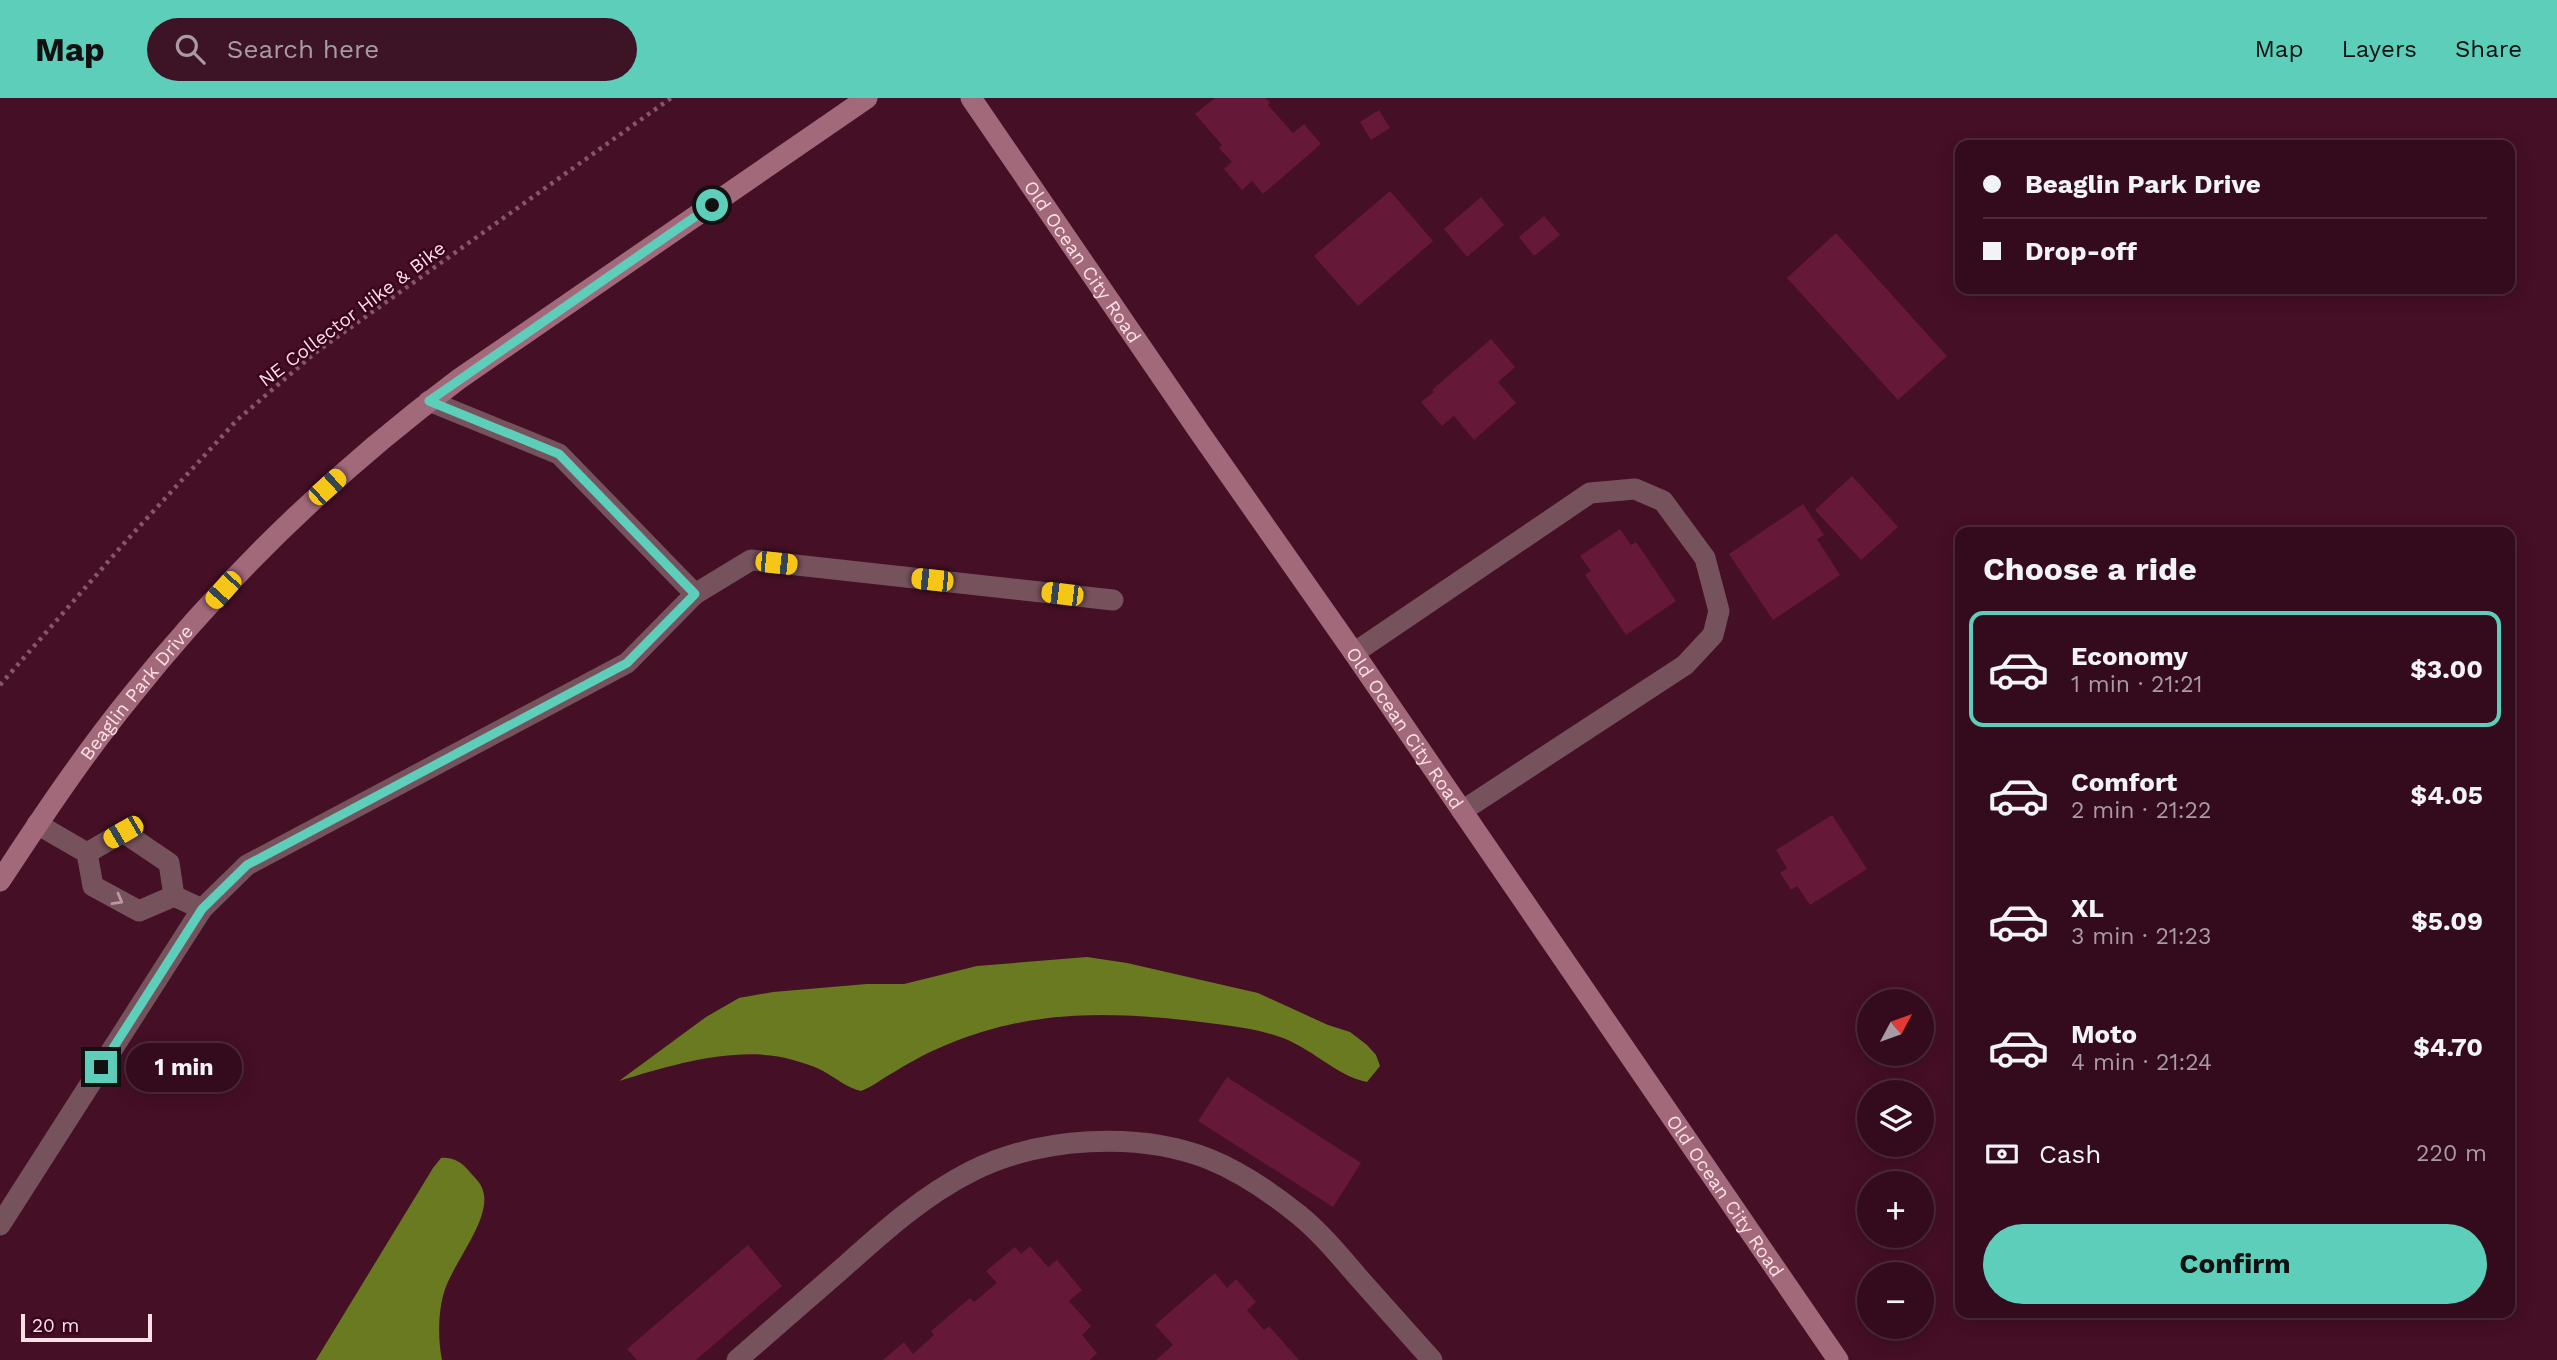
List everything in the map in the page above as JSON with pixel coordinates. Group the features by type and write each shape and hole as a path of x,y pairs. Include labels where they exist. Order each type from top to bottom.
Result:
{"main road":[{"name":"Beaglin Park Drive","path":"0,881 37,824 131,695 241,570 324,490 429,401 867,98"},
{"name":"Old Ocean City Road","path":"971,98 1838,1360"}],"lane":[{"path":"429,401 559,454 695,594"},
{"path":"1354,653 1590,494 1635,489 1663,501 1705,558 1719,611 1713,635 1685,665 1461,811"},
{"path":"0,1225 202,909 247,865 627,663 695,594 751,560 1113,600"},
{"path":"37,824 87,853 93,886 139,911 174,896 202,909"},
{"path":"87,853 123,832 169,863 174,896"},
{"path":"737,1360 915,1206 972,1171 1037,1148 1109,1141 1140,1143 1209,1159 1266,1191 1299,1215 1325,1239 1432,1360"}],"path":[{"name":"NE Collector Hike & Bike","path":"0,685 237,420 316,354 671,98"}],"shaded area":[{"path":"1087,957 1127,963 1258,993 1328,1025 1350,1032 1376,1055 1380,1066 1367,1082 1344,1074 1301,1047 1267,1033 1193,1021 1098,1015 1038,1019 977,1034 924,1055 861,1091 808,1065 751,1054 706,1058 619,1081 706,1017 739,998 773,992 867,984 904,984 977,966"},
{"path":"441,1158 453,1159 466,1168 481,1186 484,1200 477,1227 443,1296 439,1328 442,1360 316,1360 433,1168"}],"building":[{"path":"1215,98 1266,98 1270,103 1268,105 1293,133 1304,124 1321,144 1263,194 1252,181 1242,190 1224,169 1232,162 1219,148 1222,145 1195,114"},
{"path":"1379,110 1390,128 1371,140 1360,122"},
{"path":"1390,191 1433,241 1358,306 1314,256"},
{"path":"1481,197 1504,225 1467,257 1444,229"},
{"path":"1544,216 1560,235 1534,256 1519,237"},
{"path":"1836,233 1947,356 1898,400 1787,278"},
{"path":"1491,339 1515,367 1498,382 1516,403 1474,440 1454,416 1442,426 1421,402"},
{"path":"1852,476 1898,527 1861,560 1815,510"},
{"path":"1803,504 1824,535 1817,539 1840,575 1773,620 1729,554"},
{"path":"1620,529 1631,545 1636,542 1676,601 1626,635 1585,575 1591,571 1580,556"},
{"path":"1832,815 1867,869 1810,905 1797,886 1791,890 1780,873 1787,868 1776,850"},
{"path":"1227,1077 1361,1163 1333,1207 1198,1121"},
{"path":"748,1245 782,1286 696,1360 637,1360 627,1349"},
{"path":"1030,1246 1048,1267 1057,1260 1082,1290 1069,1301 1091,1326 1082,1335 1097,1353 1090,1360 883,1360 904,1342 913,1354 934,1335 931,1331 970,1298 974,1302 997,1283 986,1271 1015,1247 1021,1254"},
{"path":"1215,1273 1227,1288 1236,1279 1256,1302 1247,1310 1264,1330 1269,1326 1299,1360 1156,1360 1173,1345 1155,1325"}],"route":[{"path":"101,1067 202,909 247,865 627,663 695,594 559,454 429,401 712,205"}]}
